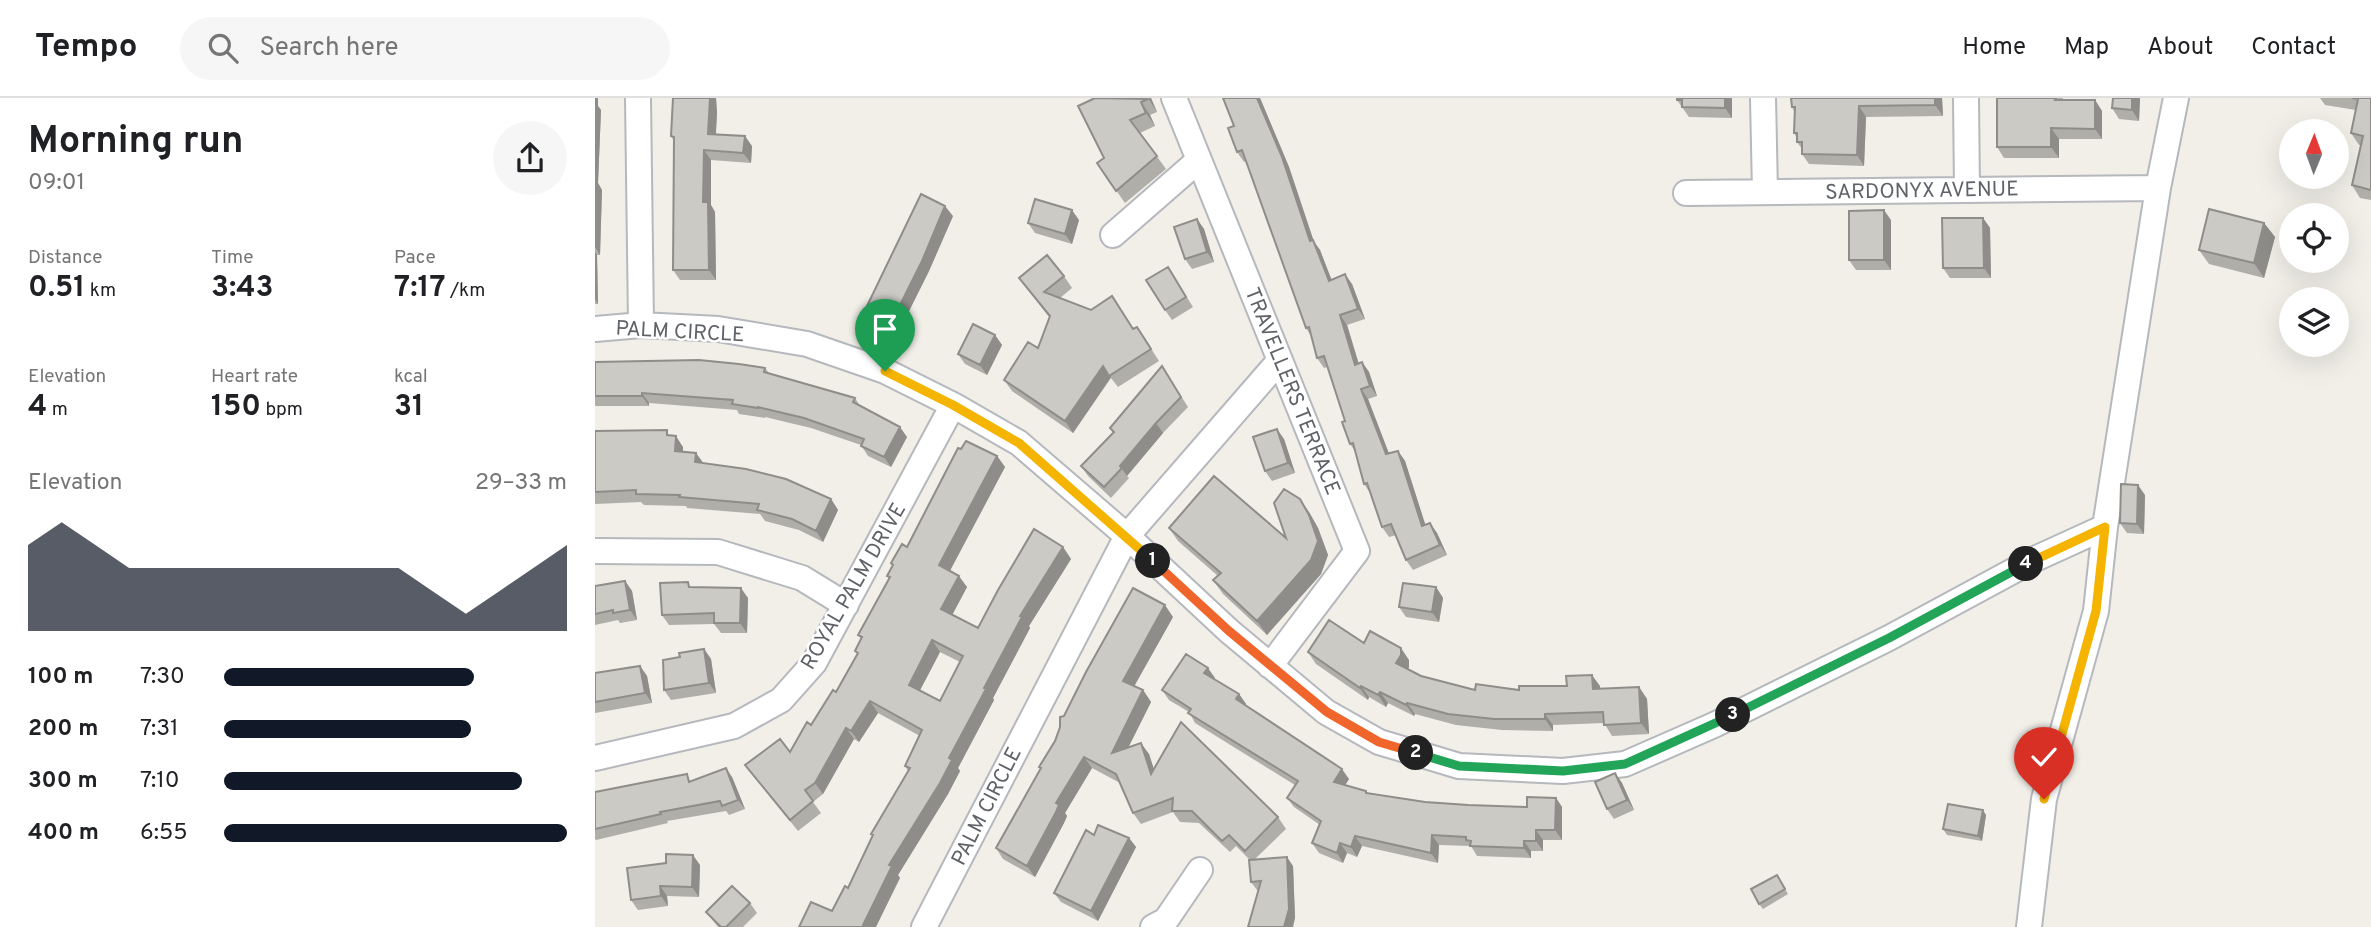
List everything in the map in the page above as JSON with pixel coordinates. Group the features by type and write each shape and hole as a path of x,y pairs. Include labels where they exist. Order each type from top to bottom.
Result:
{"street":[{"path":"638,98 641,325"},
{"name":"TRAVELLERS TERRACE","path":"1174,98 1357,551 1270,666"},
{"path":"1763,98 1765,192"},
{"path":"1966,98 1967,190"},
{"path":"2029,927 2044,799 2096,611 2105,527 2158,188 2176,98"},
{"path":"1113,235 1199,159"},
{"name":"SARDONYX AVENUE","path":"1686,193 2158,188"},
{"name":"PALM CIRCLE","path":"595,329 641,325 718,328 807,344 885,371 953,405 1019,443 1229,631 1327,712 1379,742 1459,766 1563,771 1625,764 1714,724 1889,638 2037,558 2105,527"},
{"path":"1126,536 1280,360"},
{"name":"ROYAL PALM DRIVE","path":"595,758 734,726 781,700 814,663 953,405"},
{"name":"PALM CIRCLE","path":"923,927 1126,536"},
{"path":"595,551 719,552 802,578 846,605"},
{"path":"1153,927 1166,920 1200,870"}],"building":[{"path":"673,98 710,98 708,134 745,136 743,153 704,150 703,202 708,202 709,270 673,270"},
{"path":"1093,98 1148,99 1141,102 1146,113 1130,120 1157,156 1116,191 1097,163 1104,158 1078,106"},
{"path":"1223,98 1257,98 1282,157 1310,241 1313,240 1329,281 1345,274 1358,309 1340,315 1355,365 1362,362 1370,386 1361,389 1386,454 1398,451 1422,526 1430,523 1440,545 1406,560 1391,524 1382,527 1367,483 1364,484 1353,443 1350,444 1342,422 1345,421 1324,356 1317,358 1309,327 1306,328 1242,150 1237,152 1228,128 1234,126"},
{"path":"1677,98 1725,98 1725,108 1682,107 1682,100"},
{"path":"1791,98 1935,98 1935,105 1859,106 1857,155 1802,154 1802,142 1797,142 1797,133 1794,133 1795,107 1792,107"},
{"path":"1997,98 2095,100 2095,129 2051,128 2051,147 1997,147"},
{"path":"2113,98 2132,98 2132,110 2112,108"},
{"path":"2352,98 2371,98 2371,190 2352,185 2363,136 2351,133 2358,99"},
{"path":"921,194 945,206 922,261 889,327 872,318 876,310 867,306"},
{"path":"1035,199 1072,210 1065,234 1028,223"},
{"path":"2209,209 2264,223 2254,263 2199,250"},
{"path":"1884,210 1884,260 1849,260 1849,211"},
{"path":"1942,218 1983,218 1984,268 1943,268"},
{"path":"1197,219 1207,252 1185,259 1174,227"},
{"path":"1047,255 1064,276 1044,292 1091,310 1112,296 1133,329 1137,327 1151,349 1109,376 1103,366 1065,421 1004,380 1028,342 1038,348 1050,316 1019,278"},
{"path":"1168,267 1186,297 1165,310 1146,280"},
{"path":"973,324 995,335 980,365 958,354"},
{"path":"699,360 765,368 764,372 855,398 853,402 900,427 884,457 861,446 864,439 804,418 732,404 733,400 642,393 642,396 595,396 595,362"},
{"path":"1162,366 1181,397 1104,487 1081,466 1114,432 1110,428"},
{"path":"1277,429 1288,463 1265,471 1253,437"},
{"path":"667,430 667,435 676,436 675,451 696,453 695,462 746,469 786,479 831,499 816,531 792,519 757,510 759,504 679,497 680,495 636,494 636,490 595,492 595,431"},
{"path":"966,441 997,456 939,565 959,576 941,609 978,628 1034,529 1063,547 1020,616 1022,617 984,688 986,689 949,758 952,760 940,783 889,865 892,866 864,927 799,927 811,902 832,911 845,886 848,888 873,835 871,834 910,768 905,766 922,730 870,701 851,731 846,728 815,783 805,790 813,801 790,820 745,765 780,739 790,752 807,722 811,725 833,690 836,692 858,653 855,651 862,637 858,635 890,577 887,576 893,565 891,563 902,544 907,547 958,448 961,449","holes":["932,640 963,656 940,701 909,685"]},
{"path":"1214,476 1286,538 1274,503 1284,489 1300,499 1318,541 1311,560 1257,621 1213,580 1221,573 1169,528"},
{"path":"2121,484 2138,485 2137,524 2120,523"},
{"path":"625,581 630,610 595,614 595,586"},
{"path":"688,582 689,587 741,588 740,623 714,623 714,613 662,615 660,583"},
{"path":"1403,583 1436,587 1432,612 1399,607"},
{"path":"1133,588 1165,605 1123,681 1143,690 1112,753 1141,743 1151,774 1181,722 1278,817 1245,851 1229,835 1222,841 1192,811 1172,811 1173,798 1133,813 1116,774 1084,757 1056,803 1059,805 1056,812 1027,866 996,848 1055,741 1060,717 1064,716"},
{"path":"1329,620 1364,643 1370,631 1401,648 1401,655 1396,663 1421,676 1475,690 1476,684 1519,690 1519,686 1567,686 1566,676 1592,675 1593,689 1639,687 1641,723 1604,725 1603,712 1545,714 1545,719 1494,719 1448,714 1407,703 1406,705 1380,692 1378,695 1361,686 1360,688 1308,652"},
{"path":"704,649 709,683 664,690 663,660 680,657 679,653"},
{"path":"1186,654 1208,668 1204,673 1239,694 1236,699 1342,769 1334,782 1366,793 1425,802 1527,807 1527,797 1556,798 1555,830 1536,830 1536,841 1524,841 1524,848 1470,846 1471,841 1466,840 1466,837 1432,835 1431,853 1355,836 1351,847 1340,843 1337,853 1312,843 1321,821 1287,798 1298,781 1188,713 1191,709 1162,690"},
{"path":"640,666 645,693 595,702 595,673"},
{"path":"726,768 738,800 722,806 720,801 660,812 661,814 595,829 595,792 687,774 689,782"},
{"path":"1615,773 1627,800 1607,809 1595,782"},
{"path":"1948,804 1983,810 1978,836 1943,829"},
{"path":"1098,825 1129,838 1091,911 1054,893 1086,830 1094,835"},
{"path":"666,854 693,855 692,887 660,886 661,896 631,900 627,868 666,863"},
{"path":"1287,857 1289,909 1284,927 1248,927 1261,881 1251,882 1249,860"},
{"path":"1777,875 1785,889 1759,904 1751,889"},
{"path":"732,886 750,903 726,927 721,927 706,912"}],"route":[{"path":"885,371 953,405 1019,443 1229,631 1327,712 1379,742 1459,766 1563,771 1625,764 1714,724 1889,638 2037,558 2105,527 2096,611 2044,799"}]}
